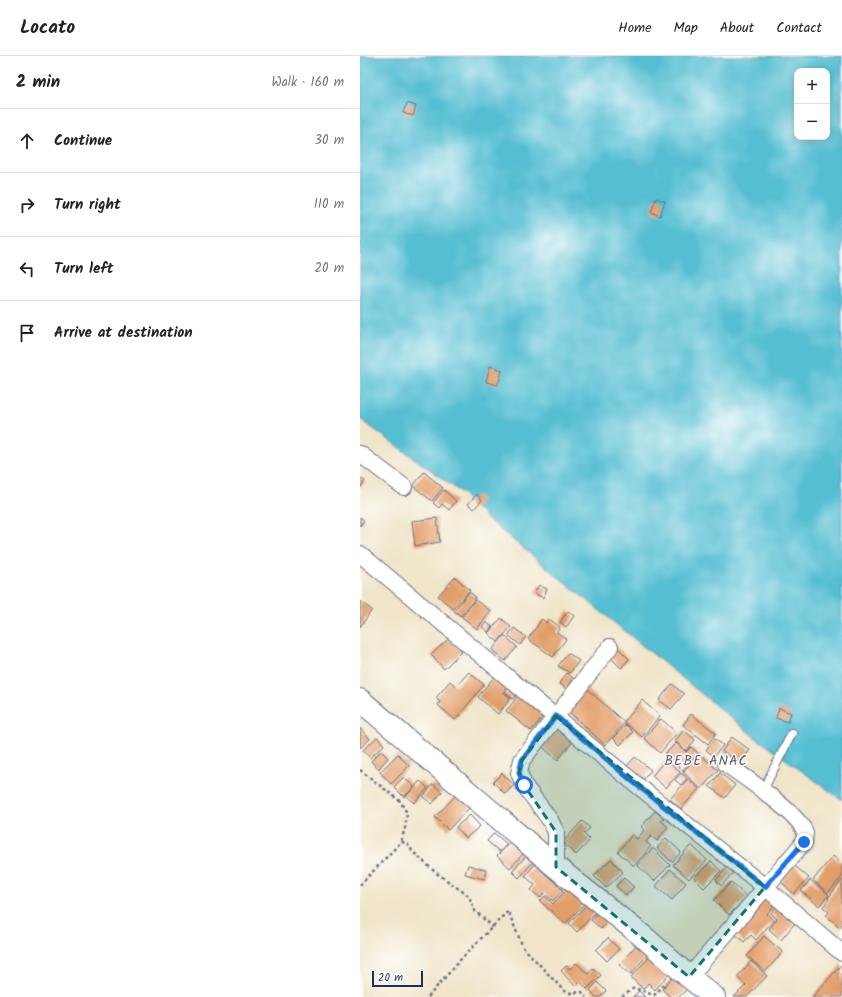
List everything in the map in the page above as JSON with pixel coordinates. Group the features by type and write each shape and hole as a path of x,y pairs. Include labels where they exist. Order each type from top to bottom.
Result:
{"street":[{"path":"360,454 404,487"},
{"path":"360,554 556,716 632,781 765,887 842,953"},
{"path":"556,867 556,832 550,820 524,785 519,773 522,760 610,647"},
{"path":"360,700 556,867 645,938 684,973 714,997"},
{"path":"684,973 765,887 804,842 805,832 796,819 763,790 726,764"}],"lane":[{"path":"763,790 792,733"}],"path":[{"path":"360,770 400,802 407,813 401,842 360,885"},
{"path":"401,842 407,843 413,852 435,872 469,896 475,911 493,927"},
{"path":"428,997 461,959 508,911 523,947 563,990 569,993 582,992 586,997"},
{"path":"622,997 634,988 654,995 684,973"}],"highlighted area":[{"path":"556,716 765,887 689,977 556,867 556,832 524,785 519,773 522,760"}],"water":[{"path":"360,56 842,56 842,800 752,735 485,517 462,493 360,419"}],"building":[{"path":"407,103 416,106 413,116 403,113"},
{"path":"656,198 665,201 660,216 651,212"},
{"path":"490,366 502,370 498,385 486,382"},
{"path":"424,472 443,488 432,501 413,486"},
{"path":"360,478 365,481 360,488"},
{"path":"444,490 456,501 449,510 442,504 439,508 433,503"},
{"path":"477,494 482,500 474,509 468,504"},
{"path":"360,517 364,520 360,526"},
{"path":"437,518 440,542 415,546 412,521"},
{"path":"455,577 470,590 453,609 438,596"},
{"path":"539,585 547,589 543,598 534,593"},
{"path":"469,592 476,597 461,616 454,611"},
{"path":"475,600 491,611 477,629 462,617"},
{"path":"360,601 372,610 360,627"},
{"path":"568,611 574,616 566,627 560,622"},
{"path":"501,618 511,627 498,642 488,633"},
{"path":"542,619 546,623 549,619 560,627 557,632 566,639 553,657 528,639"},
{"path":"486,622 492,627 488,632 482,627"},
{"path":"514,628 526,637 520,645 508,635"},
{"path":"504,635 517,647 505,661 492,650"},
{"path":"449,638 462,651 444,669 431,655"},
{"path":"615,645 629,659 621,668 607,654"},
{"path":"568,653 579,661 570,673 558,666"},
{"path":"469,672 484,685 455,720 438,705 440,702 436,698 450,681 456,686"},
{"path":"567,673 574,679 566,689 559,683"},
{"path":"496,674 509,684 503,692 511,698 498,714 478,697"},
{"path":"672,684 684,694 671,709 659,700"},
{"path":"511,685 519,692 513,699 505,692"},
{"path":"586,688 625,723 605,745 567,710"},
{"path":"521,692 546,713 531,731 506,711"},
{"path":"642,700 660,716 642,737 624,722"},
{"path":"779,708 791,713 788,722 776,718"},
{"path":"691,714 716,733 708,744 683,725"},
{"path":"661,719 677,733 660,753 644,738"},
{"path":"626,725 633,732 620,745 613,738"},
{"path":"556,726 574,740 558,760 540,745"},
{"path":"360,728 370,739 360,748"},
{"path":"684,730 695,740 686,751 675,741"},
{"path":"377,737 384,745 370,758 363,750"},
{"path":"732,737 750,750 739,765 722,751"},
{"path":"715,739 723,745 714,756 706,750"},
{"path":"676,743 686,752 691,747 698,753 683,770 665,754"},
{"path":"381,751 388,758 378,769 371,761"},
{"path":"398,754 409,766 391,784 380,772"},
{"path":"699,754 718,770 701,789 683,772"},
{"path":"635,757 651,770 642,781 626,767"},
{"path":"666,759 680,772 666,788 652,776"},
{"path":"502,773 514,785 505,794 493,782"},
{"path":"681,773 687,778 681,785 675,780"},
{"path":"720,773 735,785 725,798 709,786"},
{"path":"404,777 414,787 404,797 394,787"},
{"path":"688,779 699,789 681,809 670,799"},
{"path":"420,781 428,788 414,803 406,796"},
{"path":"433,784 442,792 432,804 423,797"},
{"path":"459,792 472,805 448,830 435,817"},
{"path":"655,811 664,818 661,821 668,827 657,841 651,836 646,842 651,846 634,866 618,852 632,835 637,839 644,830 641,827"},
{"path":"470,815 480,826 466,838 456,827"},
{"path":"582,821 590,828 584,834 590,840 576,855 563,842"},
{"path":"494,833 507,844 500,852 487,841"},
{"path":"666,838 681,852 672,862 657,848"},
{"path":"512,840 525,852 510,868 497,856"},
{"path":"691,845 707,860 689,879 673,865"},
{"path":"653,848 670,865 654,881 637,865"},
{"path":"526,856 533,862 519,878 512,871"},
{"path":"833,856 842,864 842,877 828,893 813,880"},
{"path":"611,859 623,872 606,888 594,876"},
{"path":"711,861 721,871 704,888 694,878"},
{"path":"535,864 563,890 553,901 544,893 540,898 531,890 535,885 525,876"},
{"path":"468,865 486,870 484,879 465,874"},
{"path":"795,866 809,878 794,894 781,882"},
{"path":"727,867 733,873 721,886 716,880"},
{"path":"670,869 686,883 672,900 656,886"},
{"path":"624,878 634,887 626,895 616,886"},
{"path":"810,880 829,895 819,906 801,891"},
{"path":"842,880 842,924 840,927 826,916 829,912 823,907"},
{"path":"731,882 747,897 729,915 714,900"},
{"path":"569,887 585,903 565,924 540,901 545,896 553,904"},
{"path":"763,895 774,906 767,914 774,920 756,940 751,935 744,942 732,931"},
{"path":"587,904 596,912 577,932 569,923"},
{"path":"776,907 795,923 781,940 769,929 777,919 771,913"},
{"path":"600,910 610,919 601,929 591,920"},
{"path":"764,936 783,952 765,972 747,956"},
{"path":"608,938 619,949 607,961 596,950"},
{"path":"637,944 648,954 631,974 619,965"},
{"path":"650,956 669,974 655,990 648,983 643,989 631,977"},
{"path":"751,961 767,976 747,997 734,997 746,985 737,977"},
{"path":"576,963 588,974 593,968 601,975 587,989 580,981 575,986 561,971 566,966 570,969"},
{"path":"842,964 842,997 812,997"},
{"path":"675,975 688,988 679,997 670,997 662,989"},
{"path":"597,982 606,991 600,997 596,997 590,990"},
{"path":"639,991 645,997 633,997"}],"district":[{"name":"BEBE ANAC","path":"706,761"}],"route":[{"path":"524,785 519,773 522,760 556,716 632,781 765,887 804,842"}]}
